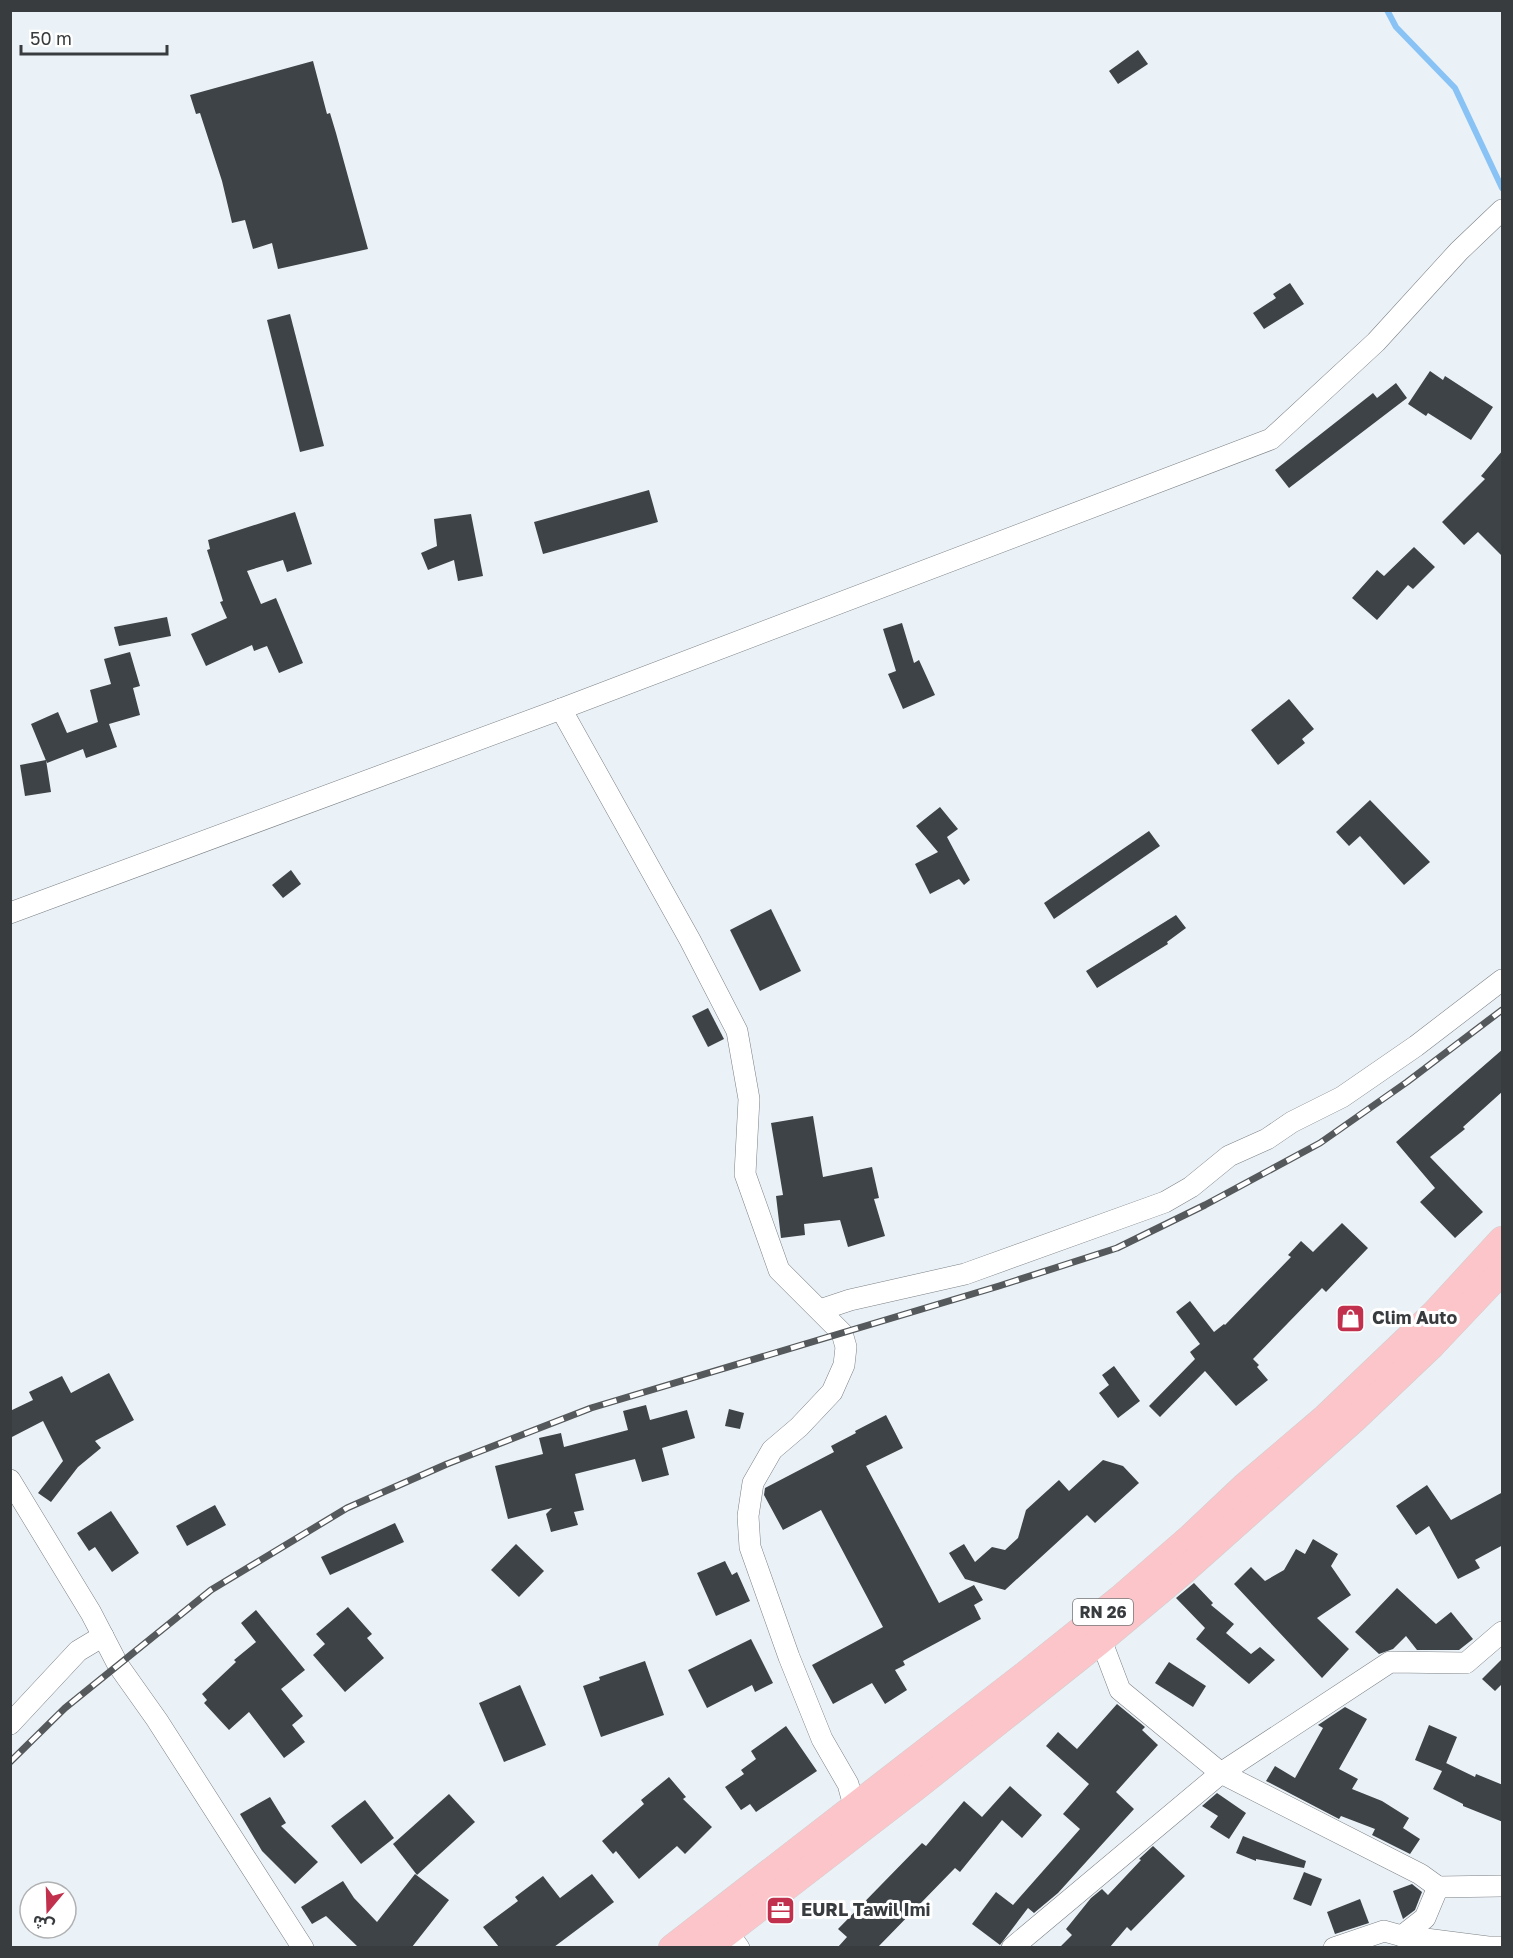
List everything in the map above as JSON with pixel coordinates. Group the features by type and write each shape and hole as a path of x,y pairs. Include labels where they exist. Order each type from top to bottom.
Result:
{"main road":[{"name":"RN 26","path":"724,1942 858,1818 1035,1667 1121,1598 1244,1487 1325,1418 1435,1313 1503,1240"},
{"name":"RN 26","path":"672,1947 858,1818 1101,1640 1180,1574 1353,1420 1432,1345 1503,1271"}],"street":[{"path":"10,913 561,709 1271,439 1376,342 1459,251 1503,210"},
{"path":"561,709 690,940 737,1031 749,1099 745,1174 779,1270 842,1333 846,1347 844,1365 832,1392 800,1427 772,1450 753,1483 748,1516 750,1547 763,1585 802,1691 822,1739 848,1784 858,1818"},
{"path":"820,1310 850,1300 964,1274 1165,1202 1191,1187 1229,1156 1267,1139 1292,1122 1342,1097 1416,1046 1503,980"},
{"path":"10,1480 118,1665 157,1720 303,1947"},
{"path":"1012,1947 1221,1773 1390,1662 1466,1663 1503,1632"},
{"path":"10,1724 78,1651 103,1636"},
{"path":"1101,1640 1119,1690 1221,1773 1420,1874 1438,1887 1503,1886"},
{"path":"1402,1936 1425,1918 1438,1887"},
{"path":"1335,1947 1384,1931 1402,1936 1503,1947"}],"building":[{"path":"1138,50 1148,64 1118,84 1109,71"},
{"path":"313,61 327,114 330,113 336,133 368,249 278,269 272,243 253,249 245,220 232,223 222,181 200,113 196,114 190,95"},
{"path":"1290,283 1304,304 1264,329 1253,313 1276,298 1273,294"},
{"path":"290,314 324,446 300,452 267,320"},
{"path":"1430,371 1443,380 1445,376 1493,407 1471,440 1428,413 1426,416 1408,404"},
{"path":"1396,383 1407,398 1289,488 1275,470 1373,393 1377,398"},
{"path":"1503,450 1503,557 1478,532 1464,545 1442,522 1485,479 1481,476"},
{"path":"649,490 658,522 543,554 534,522"},
{"path":"295,512 312,564 287,572 283,560 247,571 261,604 276,598 303,663 279,673 267,646 254,651 252,645 206,666 191,634 227,618 220,602 223,601 207,550 210,549 208,540"},
{"path":"471,514 483,576 458,581 454,560 428,570 421,553 437,546 434,519"},
{"path":"1414,547 1435,567 1413,589 1408,585 1377,620 1352,598 1377,570 1384,576"},
{"path":"167,617 171,636 119,646 114,627"},
{"path":"902,623 914,663 919,660 935,695 903,709 888,674 896,671 883,629"},
{"path":"130,652 140,686 133,688 140,715 109,724 117,747 86,758 83,749 47,763 31,724 58,712 67,733 98,722 90,690 111,684 104,659"},
{"path":"1289,699 1314,729 1302,739 1305,743 1278,765 1251,730"},
{"path":"46,760 51,792 25,796 20,765"},
{"path":"1370,800 1430,862 1404,885 1360,836 1349,846 1336,832"},
{"path":"940,807 958,829 947,837 970,880 964,885 959,879 930,894 915,864 938,852 916,826"},
{"path":"1149,831 1160,846 1054,919 1044,903"},
{"path":"291,870 301,884 283,898 272,885"},
{"path":"771,909 801,971 760,991 730,930"},
{"path":"1176,915 1186,928 1167,942 1168,944 1097,988 1086,971"},
{"path":"708,1008 724,1039 708,1047 692,1016"},
{"path":"1503,1049 1503,1091 1463,1127 1465,1129 1430,1157 1483,1212 1455,1238 1420,1202 1435,1188 1396,1142"},
{"path":"813,1116 823,1177 872,1167 879,1198 874,1199 885,1236 848,1247 840,1220 804,1224 805,1235 781,1238 776,1196 783,1195 771,1123"},
{"path":"1342,1223 1368,1248 1326,1292 1322,1288 1253,1359 1268,1380 1236,1406 1205,1371 1160,1417 1149,1406 1195,1359 1190,1352 1200,1344 1176,1312 1190,1301 1214,1332 1225,1325 1291,1257 1288,1255 1301,1241 1313,1252"},
{"path":"1114,1366 1140,1401 1118,1418 1099,1393 1109,1385 1102,1375"},
{"path":"109,1373 134,1420 95,1441 101,1448 78,1467 51,1502 38,1493 63,1461 43,1421 10,1438 10,1411 33,1400 29,1392 62,1376 71,1393"},
{"path":"646,1405 650,1420 687,1410 695,1438 662,1448 669,1475 642,1482 635,1459 575,1474 584,1510 574,1512 578,1525 551,1532 546,1514 552,1508 508,1519 495,1466 543,1454 539,1438 561,1433 564,1447 628,1430 623,1411"},
{"path":"729,1409 744,1413 740,1429 725,1426"},
{"path":"886,1415 903,1448 866,1466 939,1603 974,1585 983,1600 974,1605 981,1619 903,1661 905,1665 895,1670 907,1690 885,1704 872,1683 833,1704 812,1665 883,1627 821,1510 783,1530 764,1495 765,1488 834,1452 831,1446"},
{"path":"1103,1460 1123,1466 1139,1483 1095,1523 1087,1515 1005,1590 965,1579 949,1553 964,1544 975,1562 992,1547 1005,1550 1018,1538 1026,1510 1059,1480 1069,1491"},
{"path":"1427,1485 1451,1520 1503,1492 1503,1545 1475,1560 1480,1568 1458,1579 1429,1526 1416,1535 1396,1506"},
{"path":"215,1505 226,1525 187,1546 176,1526"},
{"path":"111,1511 139,1553 112,1572 95,1547 89,1551 77,1533"},
{"path":"395,1523 404,1542 330,1575 321,1557"},
{"path":"1313,1539 1338,1554 1331,1566 1351,1595 1317,1618 1349,1649 1322,1678 1234,1584 1251,1567 1265,1581 1284,1570 1296,1549 1305,1554"},
{"path":"516,1544 544,1571 519,1597 491,1570"},
{"path":"725,1561 732,1575 737,1572 750,1601 716,1616 697,1573"},
{"path":"1194,1583 1213,1603 1211,1605 1234,1624 1226,1633 1251,1654 1260,1647 1275,1660 1249,1684 1196,1639 1205,1628 1176,1598"},
{"path":"1397,1588 1436,1624 1451,1612 1473,1639 1459,1650 1417,1650 1406,1636 1393,1649 1379,1654 1355,1632"},
{"path":"348,1607 372,1634 367,1638 384,1658 345,1692 313,1655 325,1644 316,1634"},
{"path":"256,1610 305,1670 281,1689 303,1716 292,1725 305,1742 284,1758 249,1712 229,1730 204,1703 207,1700 202,1694 236,1662 234,1660 256,1642 241,1623"},
{"path":"751,1639 773,1683 755,1692 752,1685 707,1708 688,1670"},
{"path":"1503,1658 1503,1683 1495,1691 1482,1679"},
{"path":"645,1661 664,1715 601,1737 583,1686 600,1680 599,1677"},
{"path":"1169,1662 1206,1686 1193,1707 1155,1683"},
{"path":"520,1685 546,1745 504,1762 479,1703"},
{"path":"1117,1704 1145,1727 1142,1730 1158,1745 1116,1792 1134,1809 1058,1893 1034,1913 1028,1908 1000,1945 972,1924 996,1892 1013,1905 1080,1829 1063,1814 1089,1784 1046,1746 1058,1732 1077,1749"},
{"path":"1345,1707 1367,1719 1339,1769 1358,1779 1352,1789 1382,1801 1409,1818 1403,1828 1420,1839 1410,1854 1372,1835 1375,1829 1341,1816 1339,1819 1266,1781 1275,1766 1295,1778 1323,1728 1318,1725"},
{"path":"1429,1725 1457,1737 1446,1763 1475,1777 1476,1774 1503,1785 1503,1822 1463,1806 1433,1789 1442,1771 1415,1760"},
{"path":"786,1726 817,1771 756,1812 750,1804 741,1810 725,1787 744,1774 741,1770 756,1759 751,1751"},
{"path":"669,1777 686,1797 683,1799 712,1827 685,1854 677,1846 639,1879 616,1851 613,1854 602,1841 644,1804 641,1800"},
{"path":"1010,1786 1042,1815 1022,1838 1002,1820 960,1872 955,1868 878,1947 838,1947 847,1937 838,1929 922,1843 926,1846 964,1801 982,1817"},
{"path":"1217,1793 1246,1813 1229,1839 1210,1827 1218,1816 1202,1806"},
{"path":"449,1794 475,1822 417,1875 393,1844"},
{"path":"270,1797 286,1823 281,1826 318,1862 295,1884 262,1851 240,1814"},
{"path":"365,1800 394,1838 361,1864 331,1826"},
{"path":"1243,1836 1306,1861 1304,1868 1256,1859 1256,1861 1236,1853"},
{"path":"1153,1846 1185,1876 1131,1931 1127,1927 1110,1947 1060,1947 1072,1935 1066,1929 1091,1898 1102,1889 1108,1895"},
{"path":"1304,1872 1322,1879 1311,1906 1293,1899"},
{"path":"415,1874 449,1900 412,1947 358,1947 326,1916 312,1924 301,1907 343,1881 354,1898 377,1922"},
{"path":"592,1874 614,1902 554,1947 499,1947 483,1927 518,1901 515,1897 543,1876 560,1898"},
{"path":"1412,1884 1422,1892 1415,1910 1403,1919 1393,1891"},
{"path":"1360,1899 1369,1923 1335,1934 1327,1912"}],"waterway":[{"path":"1387,10 1396,27 1455,88 1502,188"}],"railway":[{"path":"10,1762 65,1708 211,1590 347,1508 447,1464 591,1408 999,1286 1117,1248 1205,1205 1320,1143 1407,1082 1502,1010"}],"place":[{"name":"Clim Auto","path":"1351,1318"},
{"name":"EURL Tawil Imi","path":"780,1910"}]}
